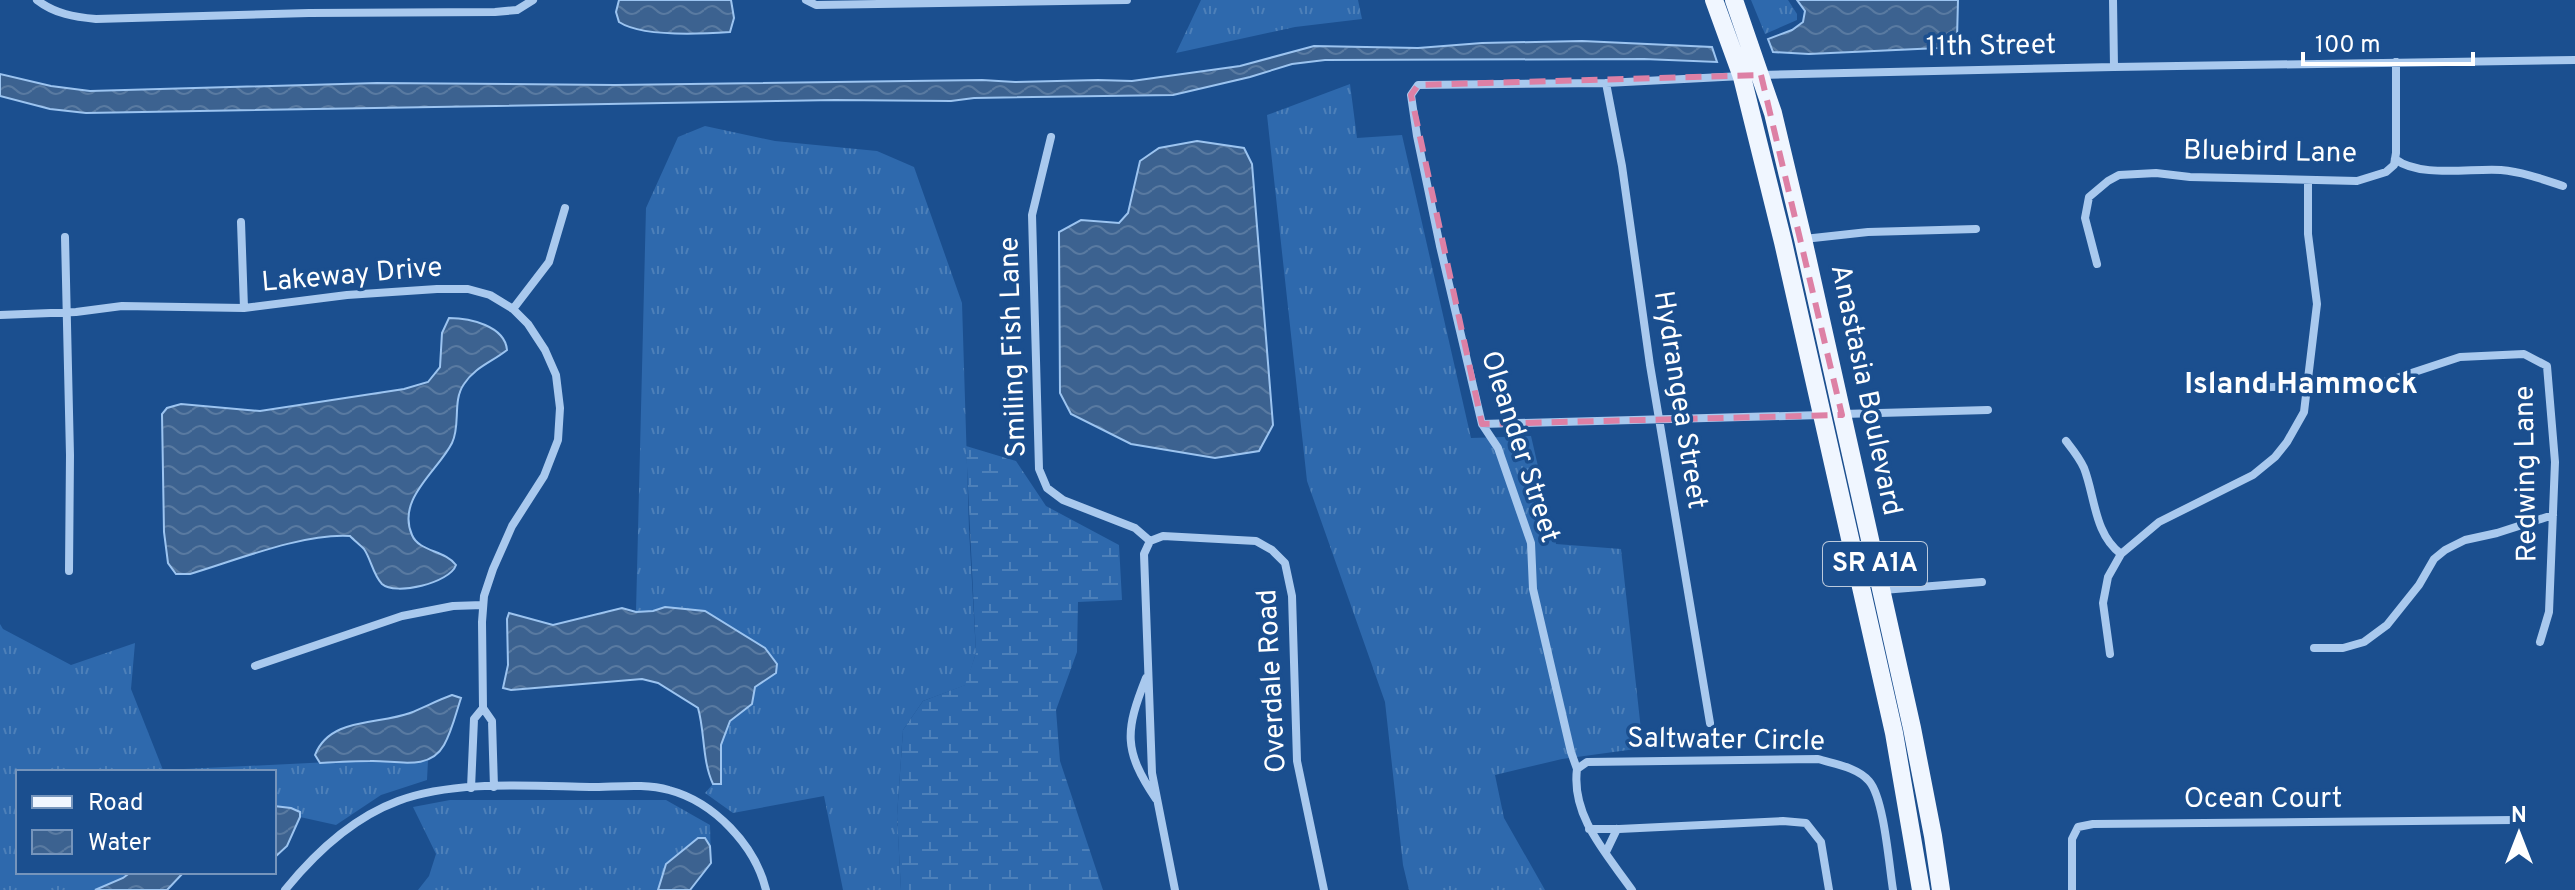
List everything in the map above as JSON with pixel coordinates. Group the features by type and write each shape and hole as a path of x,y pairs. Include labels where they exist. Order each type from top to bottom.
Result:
{"main road":[{"name":"Anastasia Boulevard","path":"1714,0 1773,113 1918,759 1941,890"},
{"name":"Anastasia Boulevard","path":"1734,0 1783,242 1894,733 1921,890"}],"street":[{"path":"37,0 54,11 96,19 495,12 517,10 533,0"},
{"path":"309,0 309,13"},
{"path":"806,0 816,5 1127,0"},
{"path":"2113,0 2114,67"},
{"name":"11th Street","path":"1413,92 1418,85 1606,83 1751,76 2114,67 2575,60"},
{"path":"2395,159 2398,112 2396,62"},
{"name":"Hydrangea Street","path":"1606,83 1622,166 1648,351 1710,723"},
{"name":"Oleander Street","path":"1413,92 1412,112 1482,424 1498,448 1531,543 1533,589 1577,769"},
{"name":"Smiling Fish Lane","path":"1051,137 1032,215 1039,469 1047,488 1063,500 1135,528 1150,541"},
{"name":"Bluebird Lane","path":"2097,264 2085,218 2089,197 2119,175 2156,173 2190,177 2357,181 2386,172 2394,165 2395,159"},
{"name":"Bluebird Lane","path":"2395,159 2403,166 2421,169 2500,170 2528,174 2563,186"},
{"path":"2110,654 2103,603 2108,577 2121,554 2159,522 2253,475 2275,457 2296,429 2304,412 2317,304 2308,234 2308,180"},
{"path":"513,309 549,262 565,208"},
{"path":"241,222 244,308"},
{"path":"1803,239 1868,232 1976,229"},
{"path":"65,237 69,571"},
{"name":"Lakeway Drive","path":"0,315 68,313 122,306 244,308 374,293 453,289 468,289 490,295 513,309 528,324 545,350 556,375 560,408 558,440 544,476 512,526 493,569 483,605 483,708 492,721 494,787"},
{"name":"Redwing Lane","path":"2252,388 2369,387 2460,357 2524,354 2547,366 2555,462 2549,612 2540,642"},
{"path":"1482,424 1988,410"},
{"path":"2066,441 2084,468 2104,535 2121,554"},
{"path":"2314,648 2343,648 2364,642 2387,625 2419,585 2434,559 2445,550 2465,540 2553,515"},
{"name":"Overdale Road","path":"1150,541 1163,536 1256,541 1272,550 1285,563 1292,596 1297,761 1324,890"},
{"path":"1150,541 1144,554 1152,773 1175,890"},
{"path":"1881,590 1982,582"},
{"path":"255,666 402,616 453,606 483,605"},
{"path":"1147,673 1132,714 1130,743 1139,771 1158,802"},
{"name":"Lakeway Drive","path":"471,788 474,719 483,708"},
{"name":"Saltwater Circle","path":"1577,769 1587,762 1818,759 1850,768 1868,780 1878,797 1893,890"},
{"path":"1577,769 1575,784 1579,805 1589,829 1632,890"},
{"path":"285,890 301,870 339,835 376,811 431,791 494,787 639,787 669,790 692,800 728,825 749,849 766,890"},
{"name":"Ocean Court","path":"2072,890 2072,839 2078,827 2093,824 2514,820"},
{"path":"1589,829 1783,821 1806,823 1821,842 1829,890"},
{"path":"1606,852 1617,829"}],"highlighted area":[{"path":"1761,75 1842,415 1482,424 1411,95 1418,85"}],"green space":[{"path":"1201,0 1358,0 1362,19 1295,27 1176,53"},
{"path":"1751,0 1788,0 1797,14 1797,20 1765,34"},
{"path":"1350,84 1357,138 1402,135 1471,438 1531,436 1556,544 1621,549 1643,748 1562,759 1495,775 1504,818 1545,890 1409,890 1403,865 1385,702 1307,481 1267,115"},
{"path":"705,126 775,141 877,151 914,167 962,303 976,653 966,685 923,701 903,730 897,816 901,890 843,890 824,796 733,813 705,793 713,784 720,784 721,745 730,721 636,612 646,208 678,137"},
{"path":"966,446 1016,461 1046,506 1119,545 1122,600 1078,602 1077,652 1056,710 1060,761 1103,890 901,890 897,816 903,730 923,701 965,685 976,653"},
{"path":"0,624 3,629 71,665 135,643 131,689 163,770 16,770 16,874 182,874 167,890 0,890"},
{"path":"428,760 427,780 381,795 336,825 300,817 287,846 276,856 276,770 163,770"},
{"path":"450,800 666,800 710,825 711,863 690,890 418,890 429,876 436,854 413,807"}],"water":[{"path":"619,0 731,0 734,18 730,32 642,30 619,22 616,12"},
{"path":"1797,0 1958,0 1957,39 1939,48 1809,54 1773,52 1768,39 1803,22 1805,11"},
{"path":"1582,41 1712,47 1717,62 1644,59 1325,60 1292,64 1173,95 951,101 835,100 86,113 50,109 0,96 0,74 90,91 377,83 615,85 1132,81 1240,66 1314,46 1418,48"},
{"path":"1197,141 1244,148 1252,164 1273,425 1259,451 1215,458 1131,444 1071,414 1060,393 1059,232 1081,220 1119,223 1128,213 1140,161 1159,148"},
{"path":"449,318 476,322 493,329 505,342 507,350 478,369 464,384 458,398 452,443 414,497 410,509 409,522 415,541 451,560 456,565 452,571 422,586 389,587 382,584 364,549 350,536 332,536 291,543 190,574 176,574 168,563 164,532 162,414 167,408 181,404 260,411 404,389 428,382 440,367 442,333"},
{"path":"665,607 705,611 765,648 777,664 776,673 755,687 752,704 730,721 721,745 721,784 713,784 709,775 698,708 658,683 642,679 511,690 503,688 508,665 509,613 553,625 622,608 636,612"},
{"path":"452,695 461,698 452,728 444,745 430,759 411,763 320,763 315,755 322,743 343,728 397,717"},
{"path":"276,806 300,812 287,846 276,856"},
{"path":"698,838 705,838 710,846 711,863 690,890 658,890 666,864"},
{"path":"128,874 182,874 167,890 95,890"}],"district":[{"name":"Island Hammock","path":"2301,385"}]}
